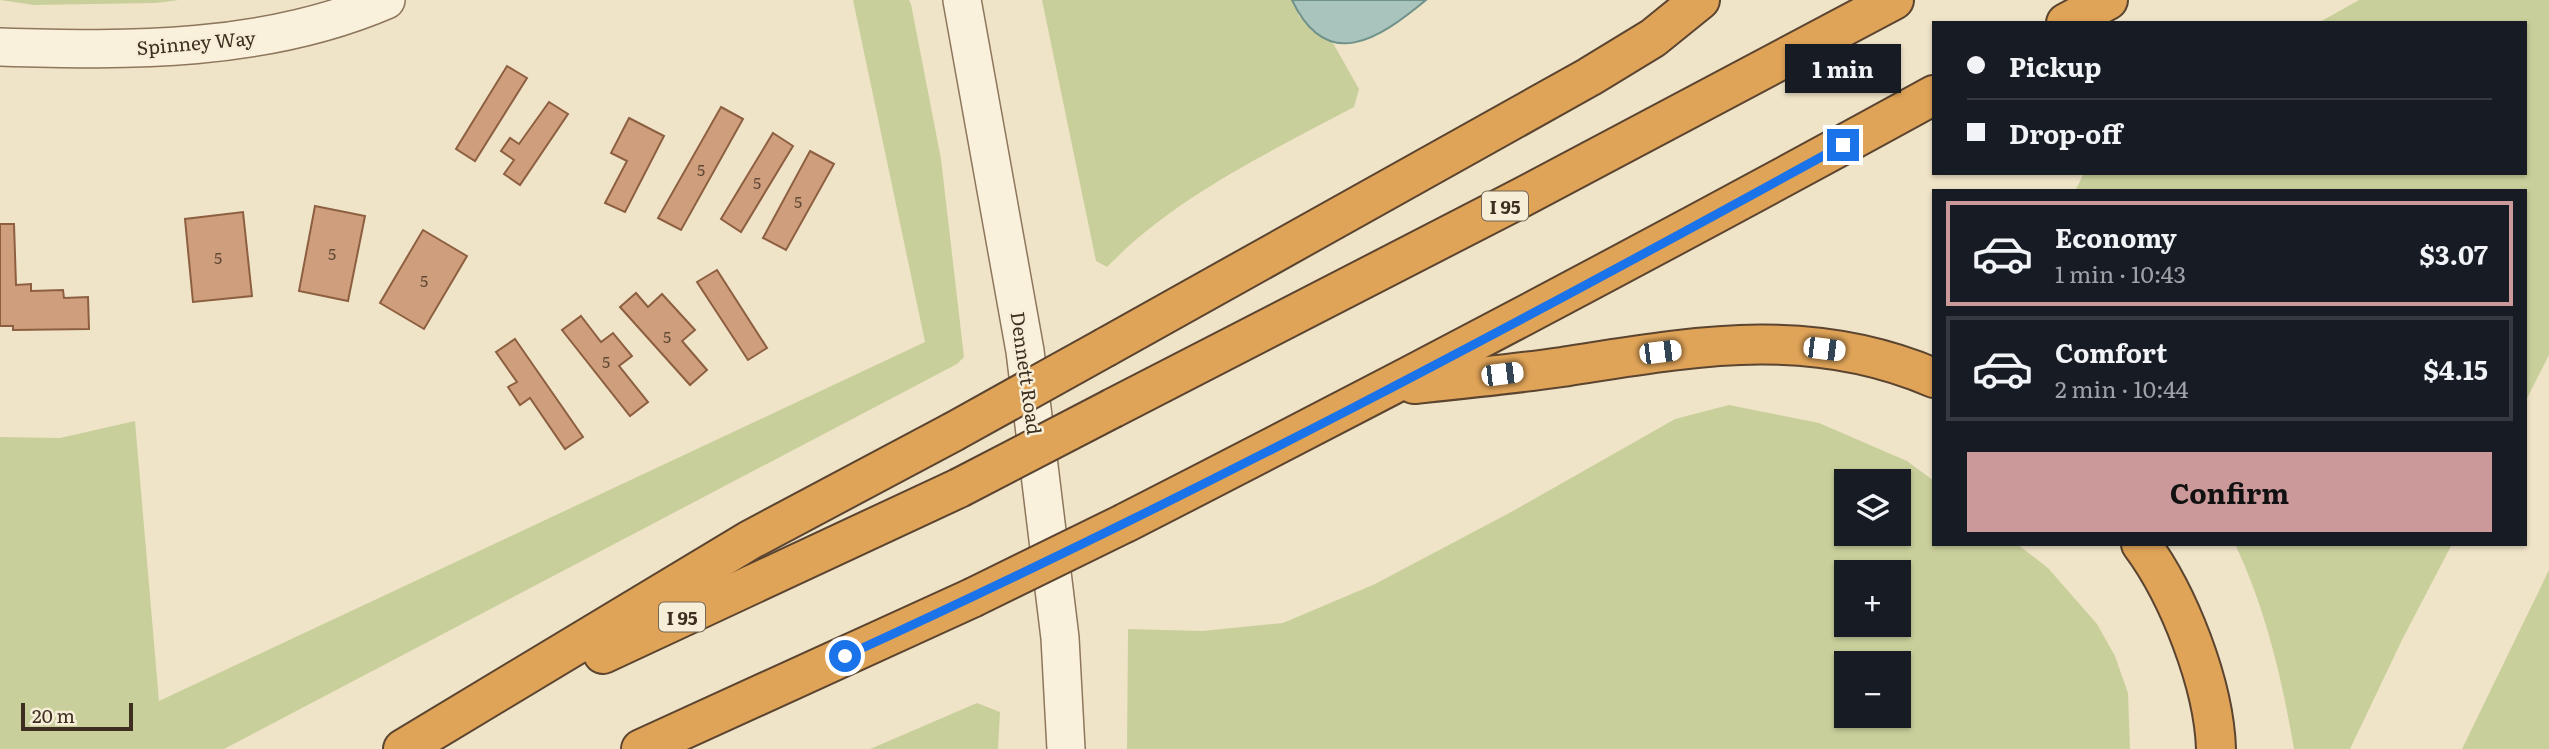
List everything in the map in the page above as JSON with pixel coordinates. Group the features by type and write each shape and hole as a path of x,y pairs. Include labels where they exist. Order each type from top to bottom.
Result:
{"highway":[{"path":"404,749 750,540 953,432 1589,77 1653,38 1700,0"},
{"name":"I 95","path":"404,749 959,488 1515,201 1894,0"},
{"path":"2070,21 2108,0"},
{"path":"641,749 972,598 1125,523 1391,387 1932,96"},
{"path":"1391,387 1701,346 1766,344 1847,352 1932,377"},
{"path":"2142,546 2153,560 2186,627 2204,680 2216,749"}],"street":[{"name":"Spinney Way","path":"0,47 102,50 214,43 296,31 386,0"},
{"name":"Dennett Road","path":"962,0 1026,351 1060,638 1066,749"}],"green space":[{"path":"0,0 179,0 156,3 34,5"},
{"path":"853,0 909,0 911,4 941,159 964,357 957,364 224,749 0,749 0,437 60,438 135,421 159,701 925,342"},
{"path":"1042,0 1292,0 1299,16 1312,31 1333,43 1359,89 1354,107 1256,159 1193,197 1134,242 1107,267 1096,261"},
{"path":"2359,0 2549,0 2549,355 2527,398 2527,189 2076,189 2083,175 2527,175 2527,21 2322,21"},
{"path":"1729,405 1819,423 1907,461 1932,480 1932,546 2020,546 2048,568 2097,624 2115,656 2128,693 2130,749 1127,749 1128,629 1202,631 1283,623 1375,584 1513,511 1675,419"},
{"path":"2236,546 2451,546 2350,749 2294,749 2272,645"},
{"path":"2549,570 2549,749 2462,749"},
{"path":"977,703 1000,712 998,749 870,749"}],"water":[{"path":"1292,0 1426,0 1372,37 1337,43 1321,37 1306,23"}],"building":[{"path":"507,66 527,78 475,161 456,149"},
{"path":"549,102 568,114 520,185 504,174 514,160 501,151 510,138 519,144"},
{"path":"721,107 743,119 681,230 658,218"},
{"path":"629,118 664,136 625,212 605,203 627,161 611,153"},
{"path":"773,133 793,146 741,232 721,219"},
{"path":"810,151 834,164 786,250 763,238"},
{"path":"315,206 365,216 348,301 299,291"},
{"path":"243,212 252,296 193,302 185,219"},
{"path":"0,224 14,224 16,285 31,284 31,291 63,290 64,298 88,297 89,329 13,330 13,326 0,326"},
{"path":"423,230 467,256 424,329 380,303"},
{"path":"717,270 767,348 748,360 697,282"},
{"path":"636,293 648,307 662,294 695,330 682,341 707,370 690,385 620,307"},
{"path":"581,316 601,342 613,333 632,356 619,366 648,402 630,416 562,330"},
{"path":"515,339 583,437 565,449 530,398 520,405 508,387 517,382 496,352"}],"route":[{"path":"845,656 972,598 1125,523 1391,387 1843,145"}]}
